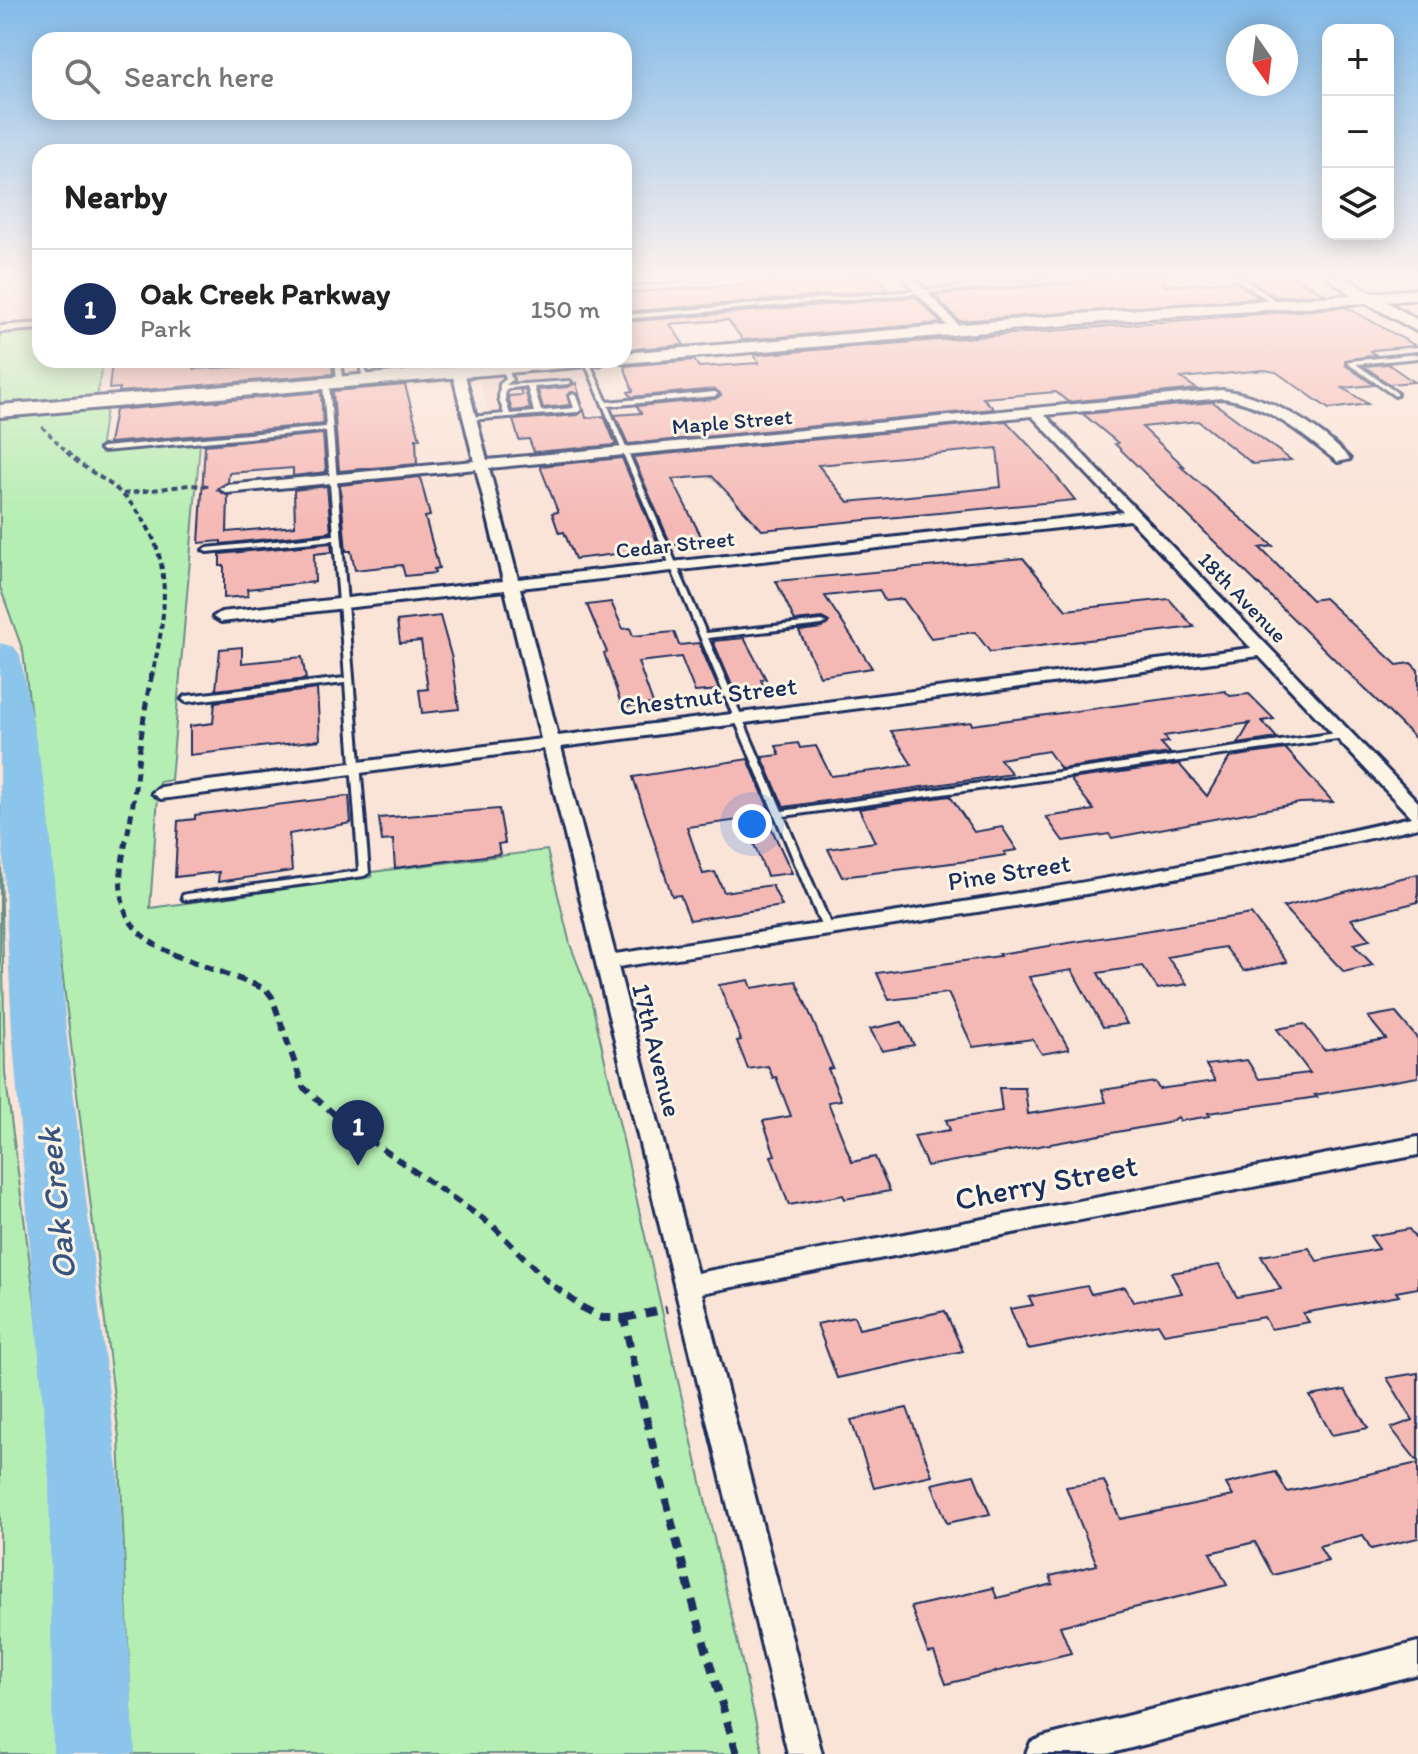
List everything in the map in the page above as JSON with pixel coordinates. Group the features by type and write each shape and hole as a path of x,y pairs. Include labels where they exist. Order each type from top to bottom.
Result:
{"main road":[{"path":"0,411 365,380 444,368"},
{"path":"467,368 519,378 554,368"}],"street":[{"name":"17th Avenue","path":"457,368 805,1754"},
{"name":"Maple Street","path":"227,489 1241,395 1263,401 1343,459"},
{"name":"18th Avenue","path":"1035,412 1418,813"},
{"name":"Cedar Street","path":"221,617 1134,515"},
{"name":"Chestnut Street","path":"161,793 1263,651"},
{"name":"Pine Street","path":"606,962 1103,887 1251,861 1418,821"},
{"name":"Cherry Street","path":"690,1295 1418,1146"},
{"path":"1043,1754 1418,1658"}],"lane":[{"path":"1390,359 1350,363 1395,394"},
{"path":"187,897 364,873 329,429 336,368"},
{"path":"363,368 365,380"},
{"path":"519,378 568,383 576,368"},
{"path":"583,368 604,404 625,452 827,928"},
{"path":"519,378 538,413"},
{"path":"508,416 502,399 519,378"},
{"path":"604,404 715,394"},
{"path":"470,419 578,410 573,396"},
{"path":"103,449 329,429"},
{"path":"207,550 338,537"},
{"path":"703,636 822,623"},
{"path":"186,699 349,680"},
{"path":"779,814 1344,735"}],"path":[{"path":"29,422 46,429 76,461 123,494 151,527 162,553 165,611 141,725 132,814 121,863 119,893 132,924 156,945 266,989 272,997 303,1087 341,1120 493,1226 546,1280 574,1303 602,1318 624,1318 690,1295"},
{"path":"123,494 203,484 227,489"},
{"path":"624,1318 655,1465 692,1609 737,1754"}],"shaded area":[{"path":"582,368 602,413 491,422 480,383 483,378"}],"green space":[{"path":"0,359 32,359 32,368 102,368 97,397 0,405"},
{"path":"106,408 100,451 200,443 171,780 159,782 150,908 372,877 372,872 547,850 570,944 591,999 763,1754 133,1754 119,1437 23,651 0,587 0,417"},
{"path":"0,805 5,1073 55,1455 57,1754 0,1754"}],"building":[{"path":"756,359 1352,359 1345,360 1345,365 1374,385 1343,388 1368,404 1329,409 1276,372 1264,370 1181,378 1197,389 1068,402 1056,392 983,398 994,409 628,444 615,415 641,413 637,406 715,399 721,395 715,389 631,397 628,392 633,391 625,368 694,360 699,367 759,363"},
{"path":"1388,364 1414,382 1389,384 1364,366"},
{"path":"111,368 333,368 333,374 119,392 120,388 109,389"},
{"path":"576,383 582,404 578,394 571,392 567,395 570,405 543,408 538,390 568,387"},
{"path":"405,385 420,439 416,439 417,464 339,471 333,391"},
{"path":"525,389 530,409 512,411 508,396 522,395 520,390"},
{"path":"321,392 323,424 109,443 115,410"},
{"path":"1213,402 1291,460 1253,464 1198,421 1142,427 1184,466 1180,466 1273,546 1260,548 1312,600 1324,598 1397,665 1411,663 1418,670 1418,741 1115,444 1118,443 1083,414"},
{"path":"584,410 586,418 604,416 616,445 534,452 529,439 519,440 513,420 578,415"},
{"path":"1006,421 1075,500 762,530 712,476 672,479 704,542 671,545 633,457","holes":["997,448 1001,487 848,502 818,465"]},
{"path":"323,434 326,472 293,476 293,468 229,473 228,482 217,490 228,496 227,532 295,526 294,490 327,486 331,532 221,544 221,541 199,543 205,445"},
{"path":"622,458 659,546 655,547 657,549 575,559 564,532 559,533 552,513 558,512 540,466"},
{"path":"420,477 430,516 425,517 439,568 434,569 435,573 405,576 402,565 355,570 351,551 346,551 340,485"},
{"path":"331,543 332,552 314,554 315,582 247,589 248,596 224,598 224,566 220,566 220,554"},
{"path":"1023,558 1066,610 1169,599 1194,627 990,652 975,632 931,638 903,599 885,601 879,590 825,596 872,668 820,676 799,631 822,628 829,622 822,618 795,621 776,581"},
{"path":"611,602 623,629 630,628 633,636 674,632 679,645 699,643 719,690 695,692 681,657 638,662 653,704 622,707 604,653 607,652 587,605"},
{"path":"440,616 452,659 459,709 422,713 419,690 428,689 421,641 400,643 397,621"},
{"path":"744,638 766,679 761,680 766,692 742,694 739,688 733,688 713,641"},
{"path":"242,647 242,663 302,657 306,679 216,690 220,649"},
{"path":"317,689 320,740 190,755 190,726 213,723 215,702"},
{"path":"1225,691 1230,696 1249,694 1274,719 1262,721 1277,738 1238,744 1250,723 1164,736 1169,742 1161,743 1170,753 1061,769 1048,751 1000,759 1012,774 784,807 762,757 780,755 776,746 798,743 800,748 816,746 831,776 881,770 912,765 891,731 971,722 972,725"},
{"path":"1286,749 1333,802 1300,803 1112,838 1109,834 1063,841 1046,817 1094,810 1070,779 1179,764 1207,796 1230,757"},
{"path":"748,759 769,809 763,810 792,873 767,876 751,837 747,838 739,820 687,827 703,874 715,872 724,892 772,885 782,906 690,920 680,895 672,896 633,777"},
{"path":"349,796 351,823 289,834 292,871 218,882 219,872 175,877 178,821 195,819 195,815"},
{"path":"950,796 974,832 1002,827 1017,850 1004,852 1006,855 842,877 828,849 875,842 859,809"},
{"path":"499,809 505,843 498,844 500,854 395,868 393,840 382,841 379,818"},
{"path":"1418,874 1418,902 1351,919 1370,940 1353,944 1373,965 1344,972 1283,907"},
{"path":"1251,914 1287,962 1244,971 1225,947 1167,957 1187,984 1158,989 1142,966 1098,973 1127,1024 1103,1027 1072,970 1029,977 1069,1049 1042,1054 1032,1039 973,1047 948,993 889,1000 877,973 1000,956"},
{"path":"749,980 752,988 796,981 833,1068 828,1069 841,1100 828,1102 852,1162 875,1157 890,1191 845,1199 843,1195 789,1205 771,1156 775,1155 763,1121 791,1116 776,1077 773,1078 768,1066 748,1069 737,1041 741,1040 719,985"},
{"path":"1395,1012 1418,1039 1418,1077 1315,1095 1317,1097 1208,1113 1210,1116 1180,1121 1178,1117 1167,1123 927,1166 914,1136 950,1130 946,1120 1002,1111 999,1088 1025,1088 1028,1114 1106,1102 1102,1090 1155,1082 1159,1089 1215,1081 1206,1065 1247,1060 1259,1079 1310,1073 1277,1029 1304,1024 1324,1050 1386,1039 1368,1017"},
{"path":"902,1022 914,1045 882,1051 870,1029"},
{"path":"1409,1229 1418,1241 1418,1288 1396,1292 1399,1296 1303,1313 1309,1322 1271,1329 1264,1317 1164,1334 1158,1324 1028,1349 1010,1309 1033,1305 1029,1297 1087,1286 1091,1294 1125,1287 1133,1302 1182,1293 1171,1273 1219,1265 1237,1297 1281,1289 1261,1256 1309,1248 1317,1261 1379,1249 1370,1236"},
{"path":"945,1311 963,1351 837,1378 817,1324 854,1316 859,1329"},
{"path":"1418,1373 1418,1462 1391,1428 1413,1420 1387,1378"},
{"path":"1345,1390 1368,1428 1332,1435 1310,1396"},
{"path":"907,1408 932,1475 874,1488 851,1420"},
{"path":"1418,1463 1418,1538 1371,1549 1363,1535 1319,1546 1328,1561 1273,1575 1255,1542 1210,1553 1227,1585 1060,1626 1071,1653 946,1684 934,1652 928,1653 911,1607 993,1588 997,1598 1053,1584 1050,1576 1097,1565 1066,1487 1104,1481 1120,1519 1233,1496 1226,1484 1276,1472 1287,1492"},
{"path":"974,1475 990,1514 947,1523 932,1484"}],"waterway":[{"name":"Oak Creek","path":"0,655 25,804 39,1030 84,1478 94,1754"}],"place":[{"name":"Oak Creek Parkway","path":"358,1166"}]}
